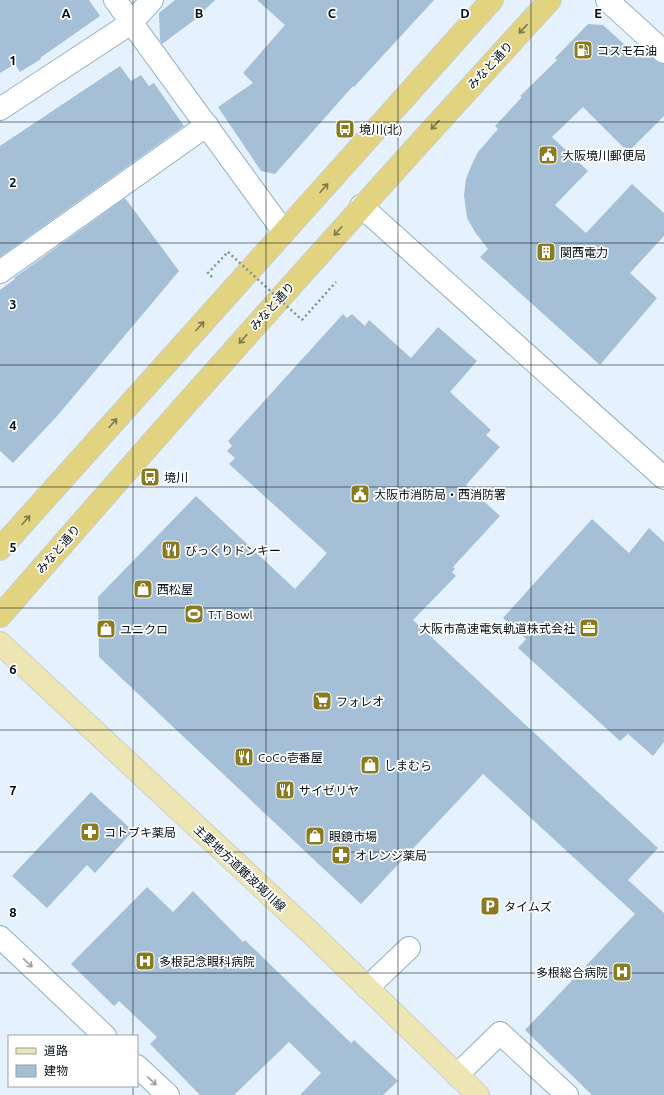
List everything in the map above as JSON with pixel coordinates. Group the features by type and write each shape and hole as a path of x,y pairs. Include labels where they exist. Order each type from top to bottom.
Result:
{"highway":[{"path":"0,549 492,0"},
{"name":"みなと通り","path":"0,616 134,461 361,206 550,0"}],"main road":[{"name":"主要地方道難波境川線","path":"0,642 311,933 478,1095"}],"street":[{"path":"115,0 284,232"},
{"path":"0,109 131,23 152,0"},
{"path":"607,0 664,52"},
{"path":"0,272 207,125"},
{"path":"361,206 664,478"},
{"path":"0,937 104,1035"},
{"path":"367,988 409,948"},
{"path":"457,1075 500,1033 568,1095"},
{"path":"138,1067 168,1095"}],"path":[{"path":"208,273 228,252 302,320 336,282"}],"building":[{"path":"0,0 89,0 100,16 40,58 41,59 20,72 15,64 0,73"},
{"path":"175,0 215,0 193,21 162,44 160,40 159,13"},
{"path":"257,0 434,0 354,87 353,86 275,174 261,171 218,107 253,83 243,73 285,25"},
{"path":"588,24 603,25 635,54 641,48 656,61 664,64 664,116 628,152 583,107 552,137 588,171 555,205 586,233 632,184 664,213 664,236 630,273 657,298 600,365 480,257 488,249 475,232 467,218 464,195 466,179 472,164 478,152 498,129 495,126 522,97 520,96 557,60 555,58"},
{"path":"120,66 131,81 141,75 149,86 154,83 184,126 0,257 0,146"},
{"path":"125,198 179,271 58,415 13,463 0,451 0,290 15,279 14,278"},
{"path":"343,314 347,318 352,314 365,326 369,320 411,358 438,327 477,361 450,392 491,430 486,435 500,447 466,485 500,516 453,567 455,569 452,572 456,576 413,620 658,848 628,880 664,913 664,1095 592,1095 525,1030 635,914 483,774 361,904 99,657 98,597 196,496 295,589 327,553 229,464 235,458 227,451 232,446 228,441"},
{"name":"大阪市高速電気軌道株式会社","path":"592,519 629,553 649,528 664,542 664,742 653,756 628,734 620,741 518,648 526,639 503,618"},
{"path":"91,792 133,831 95,873 87,865 47,908 12,876"},
{"path":"147,887 173,912 193,891 243,942 245,940 351,1043 354,1040 398,1081 383,1095 300,1095 321,1073 289,1042 234,1095 200,1095 150,1044 157,1037 119,1001 114,1006 71,964"}],"place":[{"name":"コスモ石油","path":"583,50"},
{"name":"境川(北)","path":"345,129"},
{"name":"大阪境川郵便局","path":"548,155"},
{"name":"関西電力","path":"546,252"},
{"name":"境川","path":"150,477"},
{"name":"大阪市消防局・西消防署","path":"360,494"},
{"name":"びっくりドンキー","path":"171,550"},
{"name":"西松屋","path":"143,589"},
{"name":"T.T Bowl","path":"194,614"},
{"name":"大阪市高速電気軌道株式会社","path":"589,628"},
{"name":"ユニクロ","path":"106,629"},
{"name":"フォレオ","path":"322,701"},
{"name":"CoCo壱番屋","path":"244,757"},
{"name":"しまむら","path":"370,765"},
{"name":"サイゼリヤ","path":"285,790"},
{"name":"コトブキ薬局","path":"90,832"},
{"name":"眼鏡市場","path":"315,836"},
{"name":"オレンジ薬局","path":"341,855"},
{"name":"タイムズ","path":"490,906"},
{"name":"多根記念眼科病院","path":"145,961"},
{"name":"多根総合病院","path":"622,972"}]}
